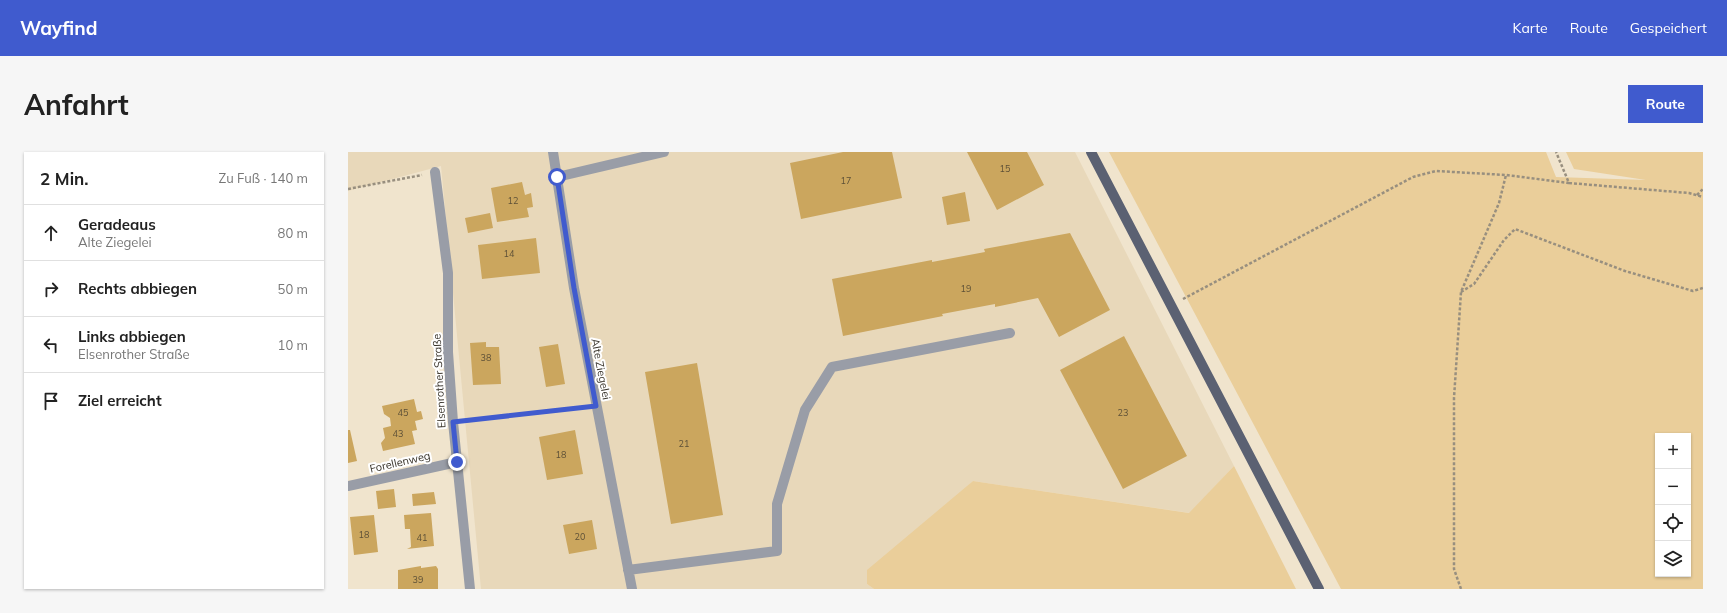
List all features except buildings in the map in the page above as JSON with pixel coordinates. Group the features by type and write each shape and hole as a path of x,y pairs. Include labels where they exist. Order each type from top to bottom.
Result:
{"main road":[{"path":"1090,152 1319,589"}],"street":[{"name":"Alte Ziegelei","path":"553,152 574,288 632,589"},
{"path":"557,177 664,152"},
{"name":"Elsenrother Straße","path":"435,172 448,273 448,352 453,422 470,589"},
{"path":"628,570 777,551 777,504 779,496 805,410 832,367 1010,333"},
{"name":"Forellenweg","path":"348,486 457,462"}],"path":[{"path":"1556,152 1569,183"},
{"path":"1170,306 1412,177 1436,171 1506,175 1569,183 1697,195 1703,197"},
{"path":"348,189 435,172"},
{"path":"1461,589 1454,569 1454,398 1461,292 1499,203 1506,175"},
{"path":"1697,195 1703,189"},
{"path":"1461,292 1474,284 1504,240 1515,229 1625,271 1693,291 1703,288"},
{"path":"453,422 596,406"}],"shaded area":[{"path":"348,152 1075,152 1234,466 1190,513 973,481 867,584 874,589 481,589 441,166 348,191"},
{"path":"1109,152 1546,152 1556,177 1646,180 1574,169 1566,152 1703,152 1703,589 1341,589"},
{"path":"1234,466 1296,589 874,589 867,584 867,570 973,481 1189,513"}],"route":[{"path":"457,462 453,422 596,406 574,288 557,177"}]}
